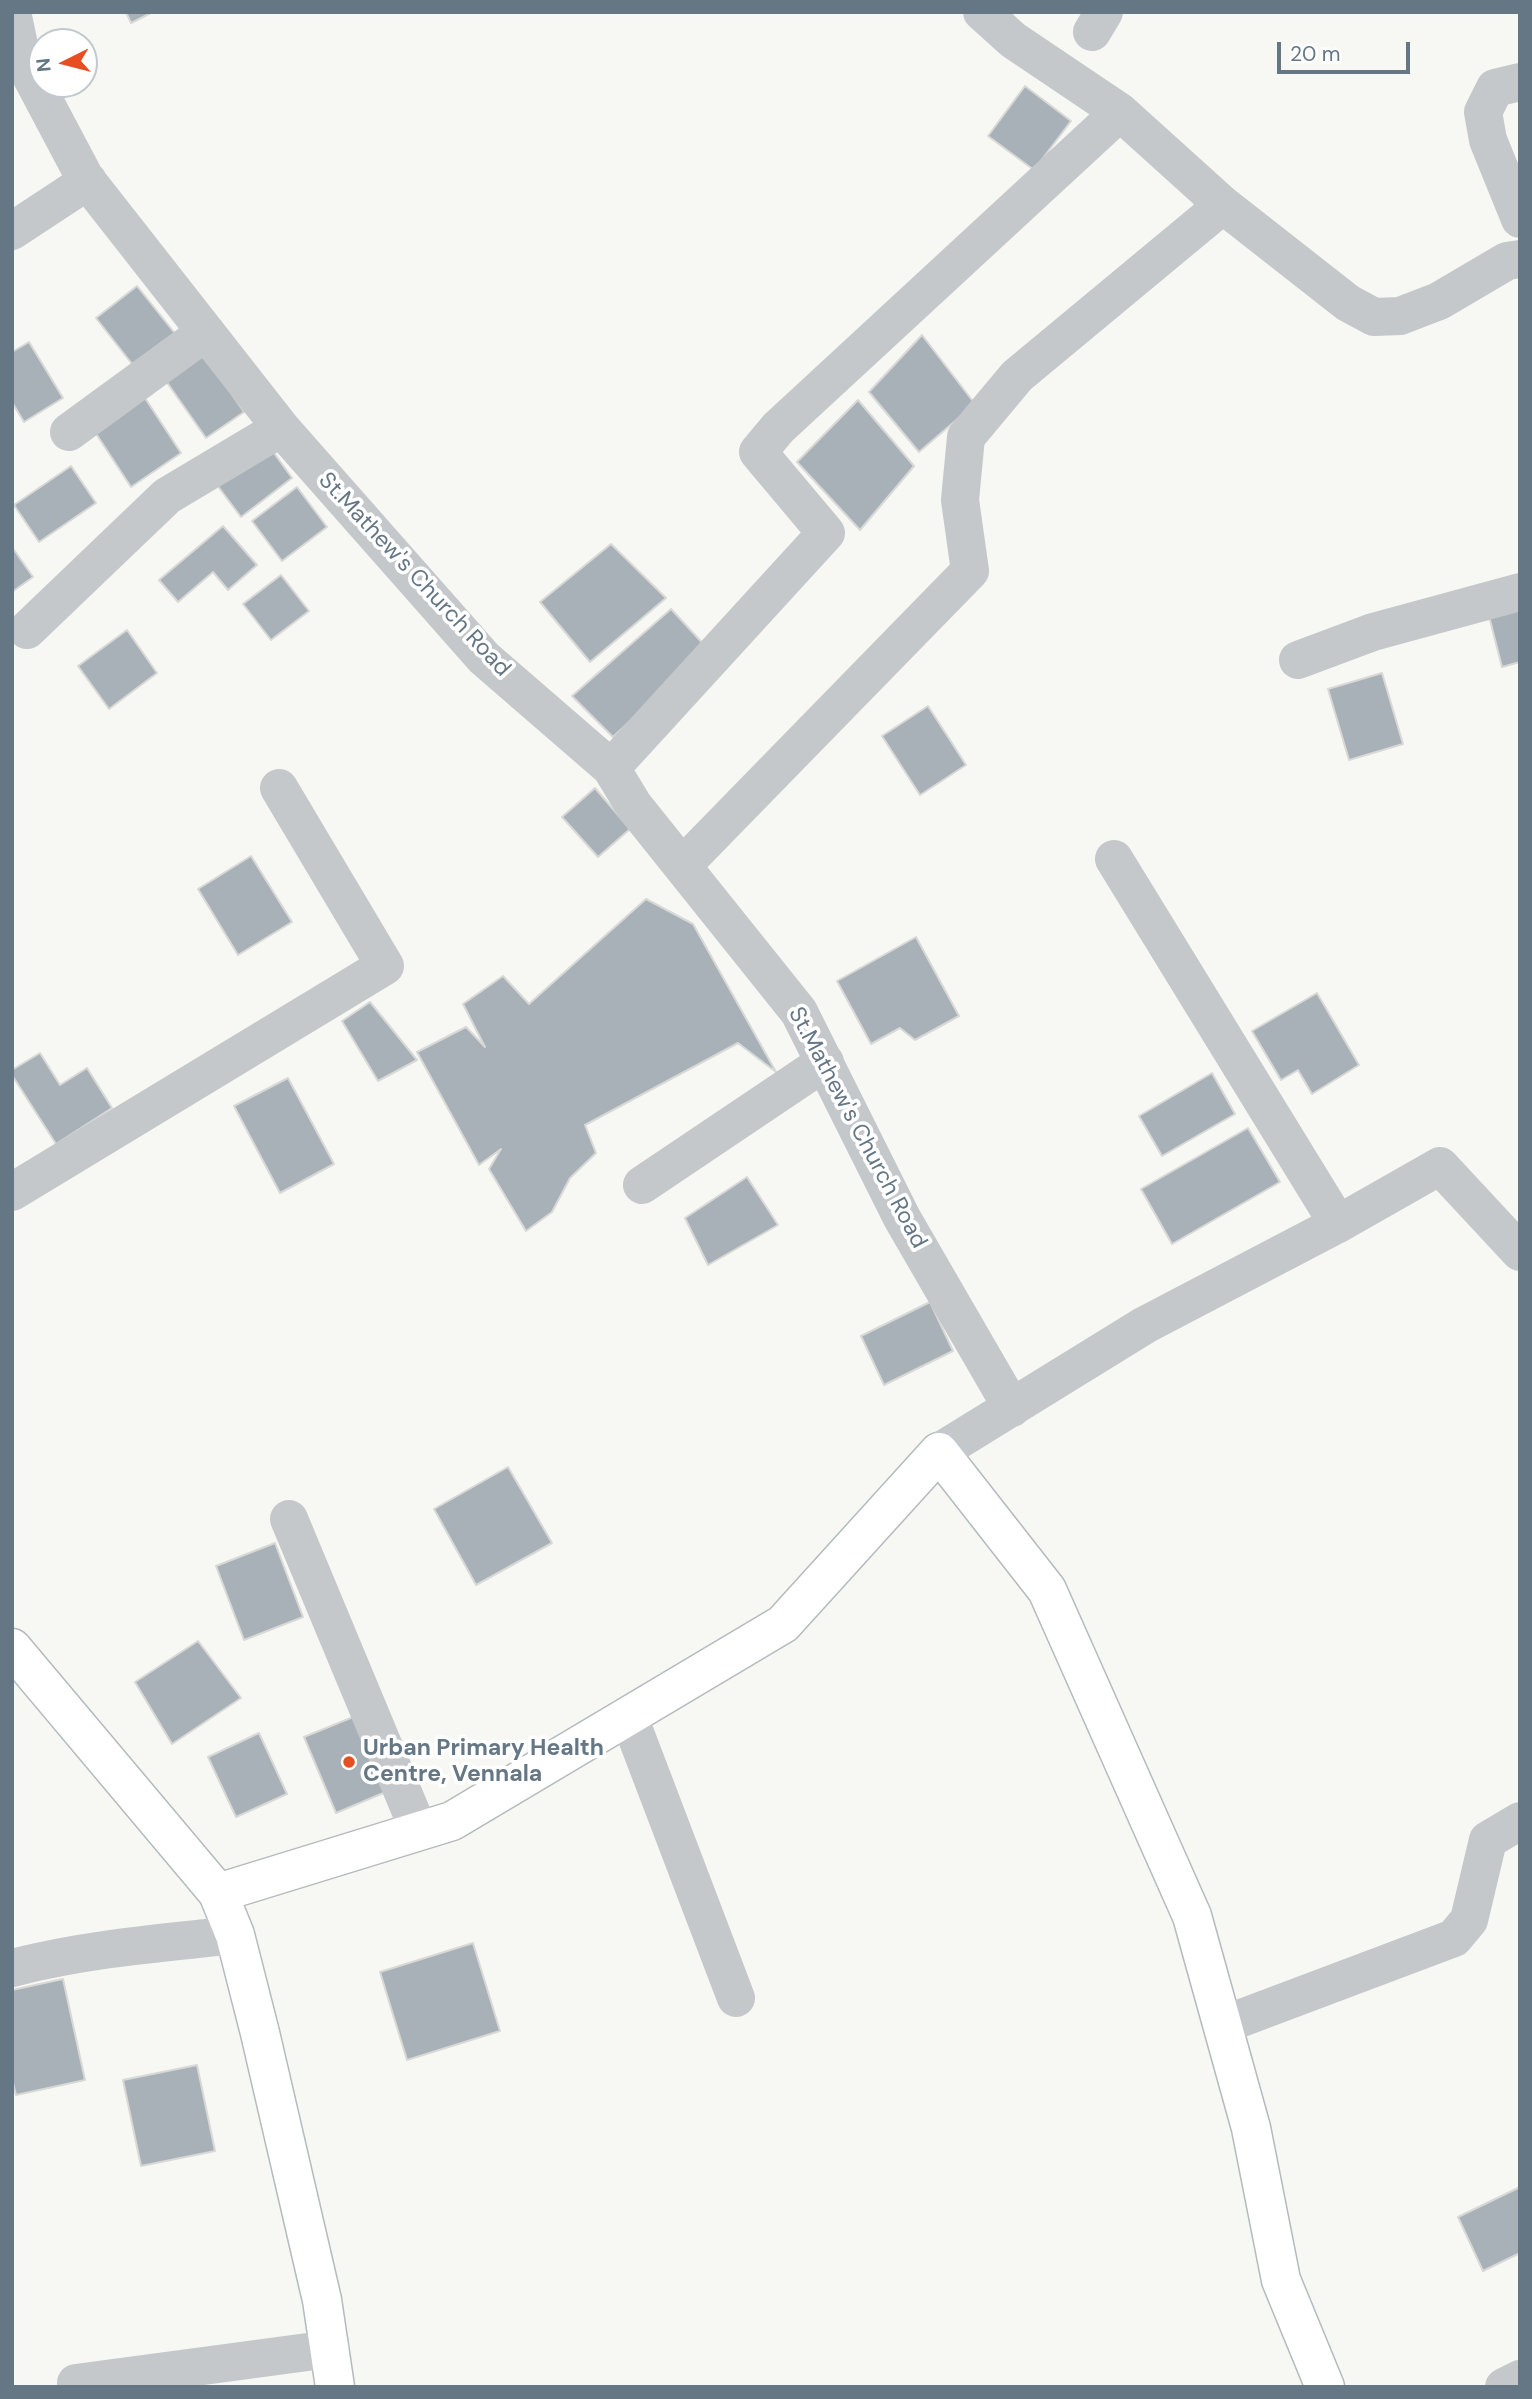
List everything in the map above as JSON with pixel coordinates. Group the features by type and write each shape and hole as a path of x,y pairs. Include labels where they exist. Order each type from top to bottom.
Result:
{"street":[{"name":"St.Mathew's Church Road","path":"12,12 22,59 88,181 281,428 484,658 611,768 635,806 799,1012 902,1218 1012,1408"},
{"path":"982,12 1013,40 1120,112 1223,205 1348,303 1374,317 1400,316 1439,301 1507,261 1520,259"},
{"path":"1520,82 1495,88 1483,112 1488,139 1520,219"},
{"path":"611,768 826,533 758,452 778,428 1120,112"},
{"path":"12,231 88,181"},
{"path":"682,866 970,571 961,500 967,437 1017,376 1223,205"},
{"path":"69,432 206,332"},
{"path":"27,630 167,496 281,428"},
{"path":"1298,660 1373,632 1520,592"},
{"path":"12,1192 385,967 279,788"},
{"path":"1114,859 1338,1224"},
{"path":"642,1185 825,1062"},
{"path":"218,1893 452,1821 629,1717 783,1624 939,1452 1145,1325 1338,1224 1440,1166 1520,1252"},
{"path":"939,1452 1047,1590 1192,1916 1251,2128 1281,2280 1325,2387"},
{"path":"289,1519 419,1831"},
{"path":"12,1648 218,1893 235,1935 323,2300 335,2387"},
{"path":"629,1717 736,1998"},
{"path":"1223,2025 1454,1938 1469,1920 1488,1840 1520,1821"},
{"path":"12,1968 133,1945 235,1935"},
{"path":"76,2383 330,2349"},
{"path":"1504,2387 1520,2379"}],"building":[{"path":"126,12 153,12 131,23"},
{"path":"1025,86 1071,121 1034,170 988,136"},
{"path":"137,286 177,336 136,369 96,318"},
{"path":"922,335 975,404 919,452 869,392"},
{"path":"29,342 63,398 24,422 12,402 12,352"},
{"path":"204,354 244,412 206,438 166,381"},
{"path":"143,395 181,453 131,487 93,429"},
{"path":"858,400 914,466 860,530 797,462"},
{"path":"269,446 292,478 241,517 217,485"},
{"path":"71,466 96,503 39,542 14,505"},
{"path":"297,487 327,527 282,561 252,521"},
{"path":"223,526 257,565 228,590 213,572 178,602 159,580"},
{"path":"611,544 666,598 590,662 540,602"},
{"path":"12,547 33,577 12,592"},
{"path":"281,575 309,611 271,640 243,604"},
{"path":"1520,608 1520,662 1502,667 1489,616"},
{"path":"671,609 707,648 613,737 572,696"},
{"path":"127,630 157,673 109,709 78,666"},
{"path":"1382,673 1403,744 1349,760 1328,689"},
{"path":"928,706 966,765 920,795 882,736"},
{"path":"595,788 630,829 598,857 562,817"},
{"path":"251,856 292,922 238,955 198,889"},
{"path":"646,899 693,924 776,1072 738,1043 585,1125 596,1153 570,1178 552,1212 526,1231 489,1169 501,1149 479,1165 417,1052 466,1027 485,1047 463,1004 503,976 529,1004"},
{"path":"916,937 959,1016 915,1040 900,1028 871,1044 837,981"},
{"path":"1317,993 1359,1065 1312,1094 1298,1070 1281,1080 1252,1031"},
{"path":"370,1002 417,1060 378,1081 342,1021"},
{"path":"40,1053 60,1085 87,1068 112,1108 56,1144 12,1075 12,1070"},
{"path":"1212,1073 1235,1114 1162,1156 1139,1116"},
{"path":"288,1078 334,1164 280,1193 234,1106"},
{"path":"1248,1128 1280,1182 1172,1244 1141,1189"},
{"path":"747,1177 778,1225 708,1265 685,1218"},
{"path":"930,1302 953,1351 884,1385 861,1336"},
{"path":"508,1467 552,1543 476,1585 434,1509"},
{"path":"275,1543 303,1617 244,1640 216,1566"},
{"path":"198,1641 241,1698 172,1744 135,1682"},
{"name":"Urban Primary Health Centre, Vennala","path":"363,1713 395,1788 336,1813 304,1737"},
{"path":"259,1733 287,1794 236,1817 208,1757"},
{"path":"473,1943 500,2031 407,2060 380,1972"},
{"path":"63,1979 85,2080 16,2095 12,2079 12,1990"},
{"path":"197,2065 215,2151 141,2166 123,2080"},
{"path":"1520,2187 1520,2253 1483,2271 1458,2217"}],"place":[{"name":"Urban Primary Health Centre, Vennala","path":"349,1762"}]}
